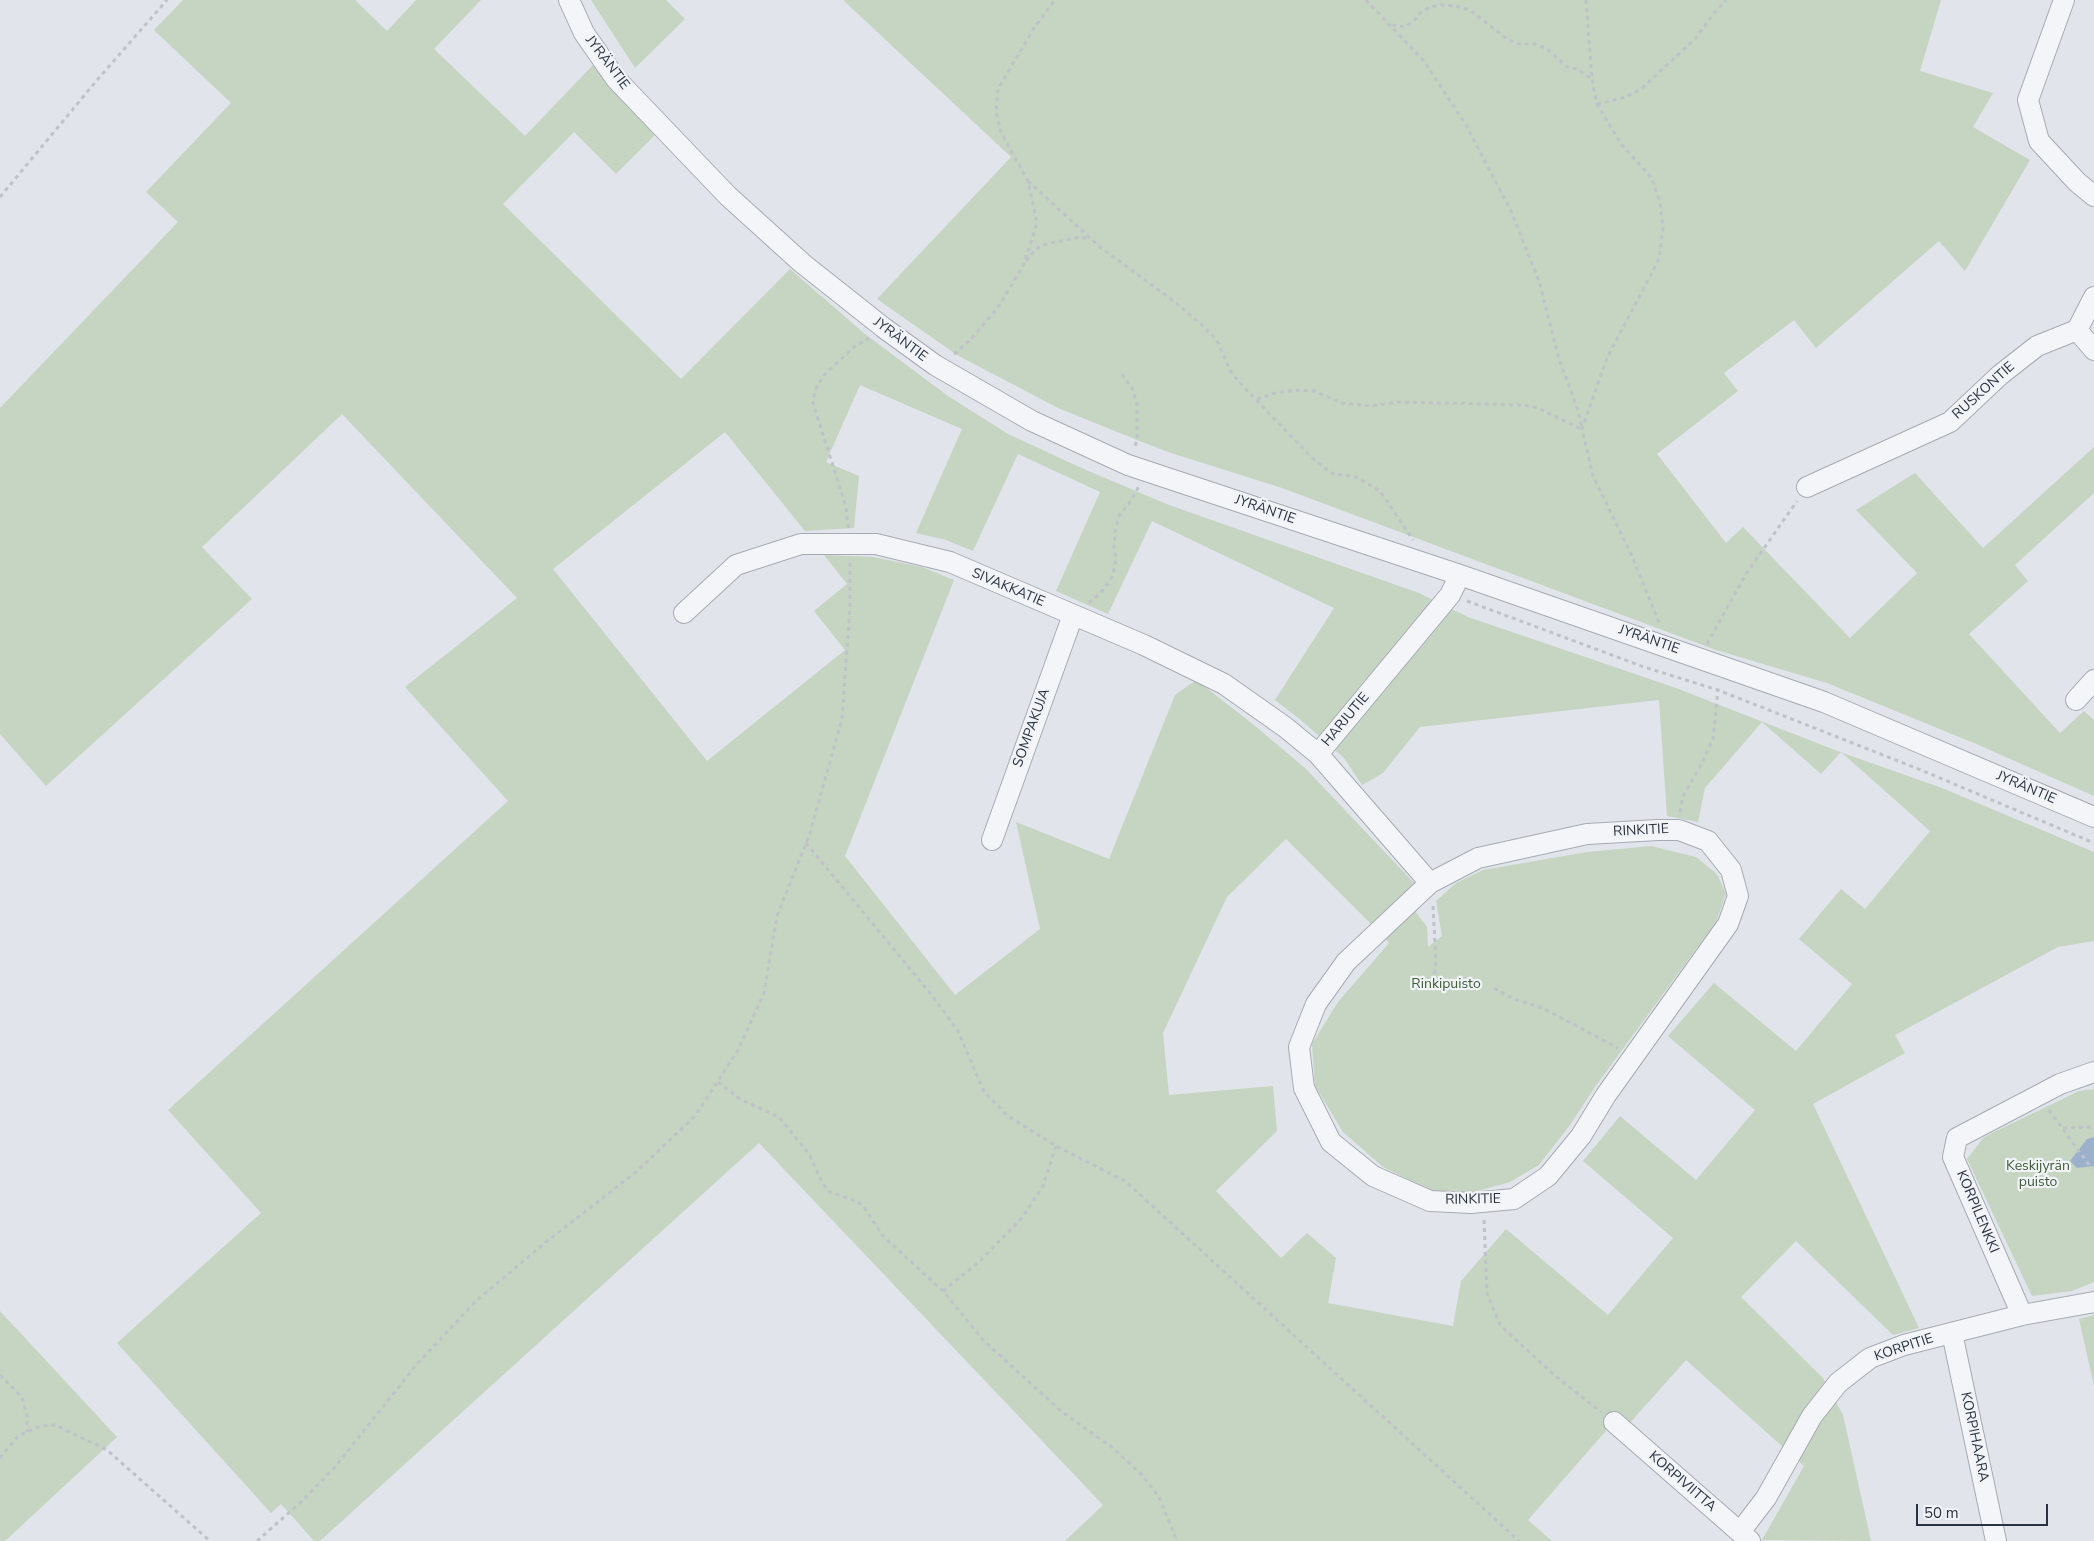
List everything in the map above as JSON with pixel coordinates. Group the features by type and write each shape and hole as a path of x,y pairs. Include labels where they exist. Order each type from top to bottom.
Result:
{"street":[{"name":"JYRÄNTIE","path":"569,0 584,33 616,79 728,196 802,263 884,328 935,365 1032,421 1137,467 1460,575 1824,702 2094,817"},
{"path":"2064,0 2028,100 2039,141 2077,182 2094,196"},
{"path":"2094,297 2077,330 2094,350"},
{"name":"RUSKONTIE","path":"1807,486 1950,422 2000,375 2038,346 2077,330"},
{"name":"SIVAKKATIE","path":"684,612 736,565 801,544 876,544 950,562 1144,645 1224,684 1285,727 1318,754"},
{"name":"HARJUTIE","path":"1428,885 1318,754 1450,595 1460,575"},
{"name":"SOMPAKUJA","path":"992,840 1077,617"},
{"path":"2076,700 2094,680"},
{"name":"RINKITIE","path":"1679,830 1708,842 1731,870 1738,896 1728,924 1606,1095 1581,1136 1548,1176 1514,1199 1471,1203 1430,1201 1373,1176 1331,1142 1304,1088 1300,1047 1316,1004 1346,962 1428,885 1478,858 1578,836 1640,831 1679,830"},
{"name":"KORPILENKKI","path":"2022,1316 1953,1157 1957,1138 2060,1084 2094,1072"},
{"name":"KORPITIE","path":"1745,1536 1812,1416 1838,1383 1870,1358 1904,1345 1952,1333 2022,1316 2094,1302"},
{"name":"KORPIHAARA","path":"1952,1333 1996,1541"},
{"name":"KORPIVIITTA","path":"1614,1422 1745,1536"}],"path":[{"path":"0,197 98,79 167,0"},
{"path":"1024,264 1037,223 1028,181 1001,132 996,112 998,89 1034,28 1055,0"},
{"path":"1366,0 1424,61 1466,125 1511,211 1539,281 1559,359 1578,410 1593,476 1632,556 1662,629 1672,648"},
{"path":"1582,429 1607,358 1659,259 1663,228 1660,202 1651,177 1621,144 1597,104 1592,79 1586,0"},
{"path":"1597,104 1626,98 1641,90 1695,39 1726,0"},
{"path":"1391,25 1404,27 1413,22 1420,13 1430,7 1441,4 1470,10 1508,39 1519,44 1535,44 1546,49 1567,67 1577,70 1592,79"},
{"path":"1028,181 1091,239 1175,302 1203,326 1217,340 1231,372 1318,462 1332,473 1356,477 1380,491 1429,565"},
{"path":"935,365 946,361 970,340 997,309 1033,252 1042,246 1080,237 1091,239"},
{"path":"257,1541 301,1502 335,1467 417,1364 476,1301 546,1242 636,1172 695,1116 738,1050 764,993 777,916 806,843 842,719 850,606 850,544 846,507 813,403 815,390 834,364 854,347 884,328"},
{"path":"1077,617 1104,588 1113,575 1116,558 1114,547 1115,531 1118,516 1132,501 1137,467 1137,404 1132,388 1122,374"},
{"path":"1257,399 1275,393 1297,390 1314,391 1342,402 1371,406 1398,402 1524,405 1538,408 1582,429"},
{"path":"1700,658 1709,638 1746,574 1807,486"},
{"path":"1450,595 1644,667 1718,690 1921,770 2094,843"},
{"path":"1679,830 1678,818 1684,796 1713,740 1718,690"},
{"path":"806,843 930,993 958,1032 984,1092 1008,1116 1056,1146 1125,1181 1519,1541"},
{"path":"1428,885 1435,922 1436,962 1434,978"},
{"path":"1494,988 1514,999 1543,1008 1633,1058"},
{"path":"718,1082 740,1099 779,1117 809,1154 823,1184 830,1192 864,1207 883,1236 943,1291 984,1341 1062,1412 1112,1448 1143,1476 1160,1497 1177,1541"},
{"path":"2038,1096 2092,1169"},
{"path":"2063,1128 2094,1127"},
{"path":"943,1291 980,1262 1021,1219 1043,1186 1056,1146"},
{"path":"1484,1202 1487,1293 1500,1326 1553,1374 1614,1422"},
{"path":"0,1376 22,1397 27,1416 27,1432"},
{"path":"0,1458 18,1436 40,1426 55,1425 107,1450 210,1541"}],"green space":[{"path":"183,0 355,0 387,31 416,0 481,0 434,49 525,136 593,65 655,135 616,174 574,132 503,204 681,379 790,269 865,334 948,396 1008,434 1086,470 1169,505 1419,593 1468,617 1676,688 1841,752 1821,774 1762,722 1705,788 1698,822 1667,816 1659,700 1420,727 1383,773 1362,785 1344,758 1275,700 1334,608 1152,521 1108,614 1056,591 1100,492 1018,454 973,551 946,540 916,533 962,429 860,385 826,462 859,476 854,528 805,531 725,432 553,569 707,761 845,650 814,611 847,584 824,555 873,557 922,567 954,580 845,856 955,995 1040,929 1016,822 1109,859 1175,695 1196,680 1306,769 1415,884 1372,925 1286,839 1227,897 1163,1033 1169,1095 1273,1086 1277,1131 1216,1191 1281,1258 1307,1233 1336,1258 1328,1303 1453,1326 1461,1281 1506,1229 1608,1315 1673,1238 1583,1161 1620,1116 1696,1180 1755,1110 1668,1036 1714,983 1796,1051 1852,984 1799,939 1841,889 1865,909 1930,831 1842,753 1942,788 2094,852 2094,941 2058,947 1895,1035 1905,1053 1813,1104 1919,1328 1893,1335 1796,1241 1741,1297 1823,1378 1843,1415 1871,1541 1762,1540 1804,1466 1686,1360 1628,1425 1618,1417 1528,1520 1552,1541 1065,1541 1103,1505 759,1143 320,1541 314,1541 281,1504 271,1513 117,1343 261,1213 168,1110 508,801 405,687 517,598 342,414 202,547 252,599 46,786 0,734 0,408 178,222 146,192 231,103 154,30"},
{"path":"591,0 666,0 685,19 635,68"},
{"path":"843,0 1941,0 1920,71 1993,93 1973,127 2030,160 1965,271 1939,241 1816,348 1794,320 1724,373 1738,391 1657,454 1726,543 1743,527 1850,638 1917,573 1856,510 1915,473 1983,548 2094,447 2094,493 2015,565 2028,581 1969,634 2060,733 2084,711 2094,720 2094,796 1974,743 1827,683 1716,650 1282,488 1168,452 1137,440 1058,408 957,355 877,299 1011,157"},
{"name":"Rinkipuisto","path":"1651,846 1696,857 1717,874 1726,894 1716,922 1595,1087 1570,1125 1539,1165 1510,1182 1474,1192 1435,1193 1383,1167 1343,1132 1315,1086 1312,1044 1338,1002 1389,943 1385,938 1415,911 1427,927 1428,947 1442,936 1436,901 1456,883 1483,870 1587,852"},
{"name":"Keskijyrän puisto","path":"2094,1089 2094,1282 2072,1291 2032,1296 1967,1159 1984,1137 2079,1091"},
{"path":"0,1311 117,1437 5,1541 0,1541"},
{"path":"2094,1315 2094,1386 2079,1319"}],"water":[{"path":"2094,1137 2094,1166 2077,1168 2070,1161 2087,1139"}]}
